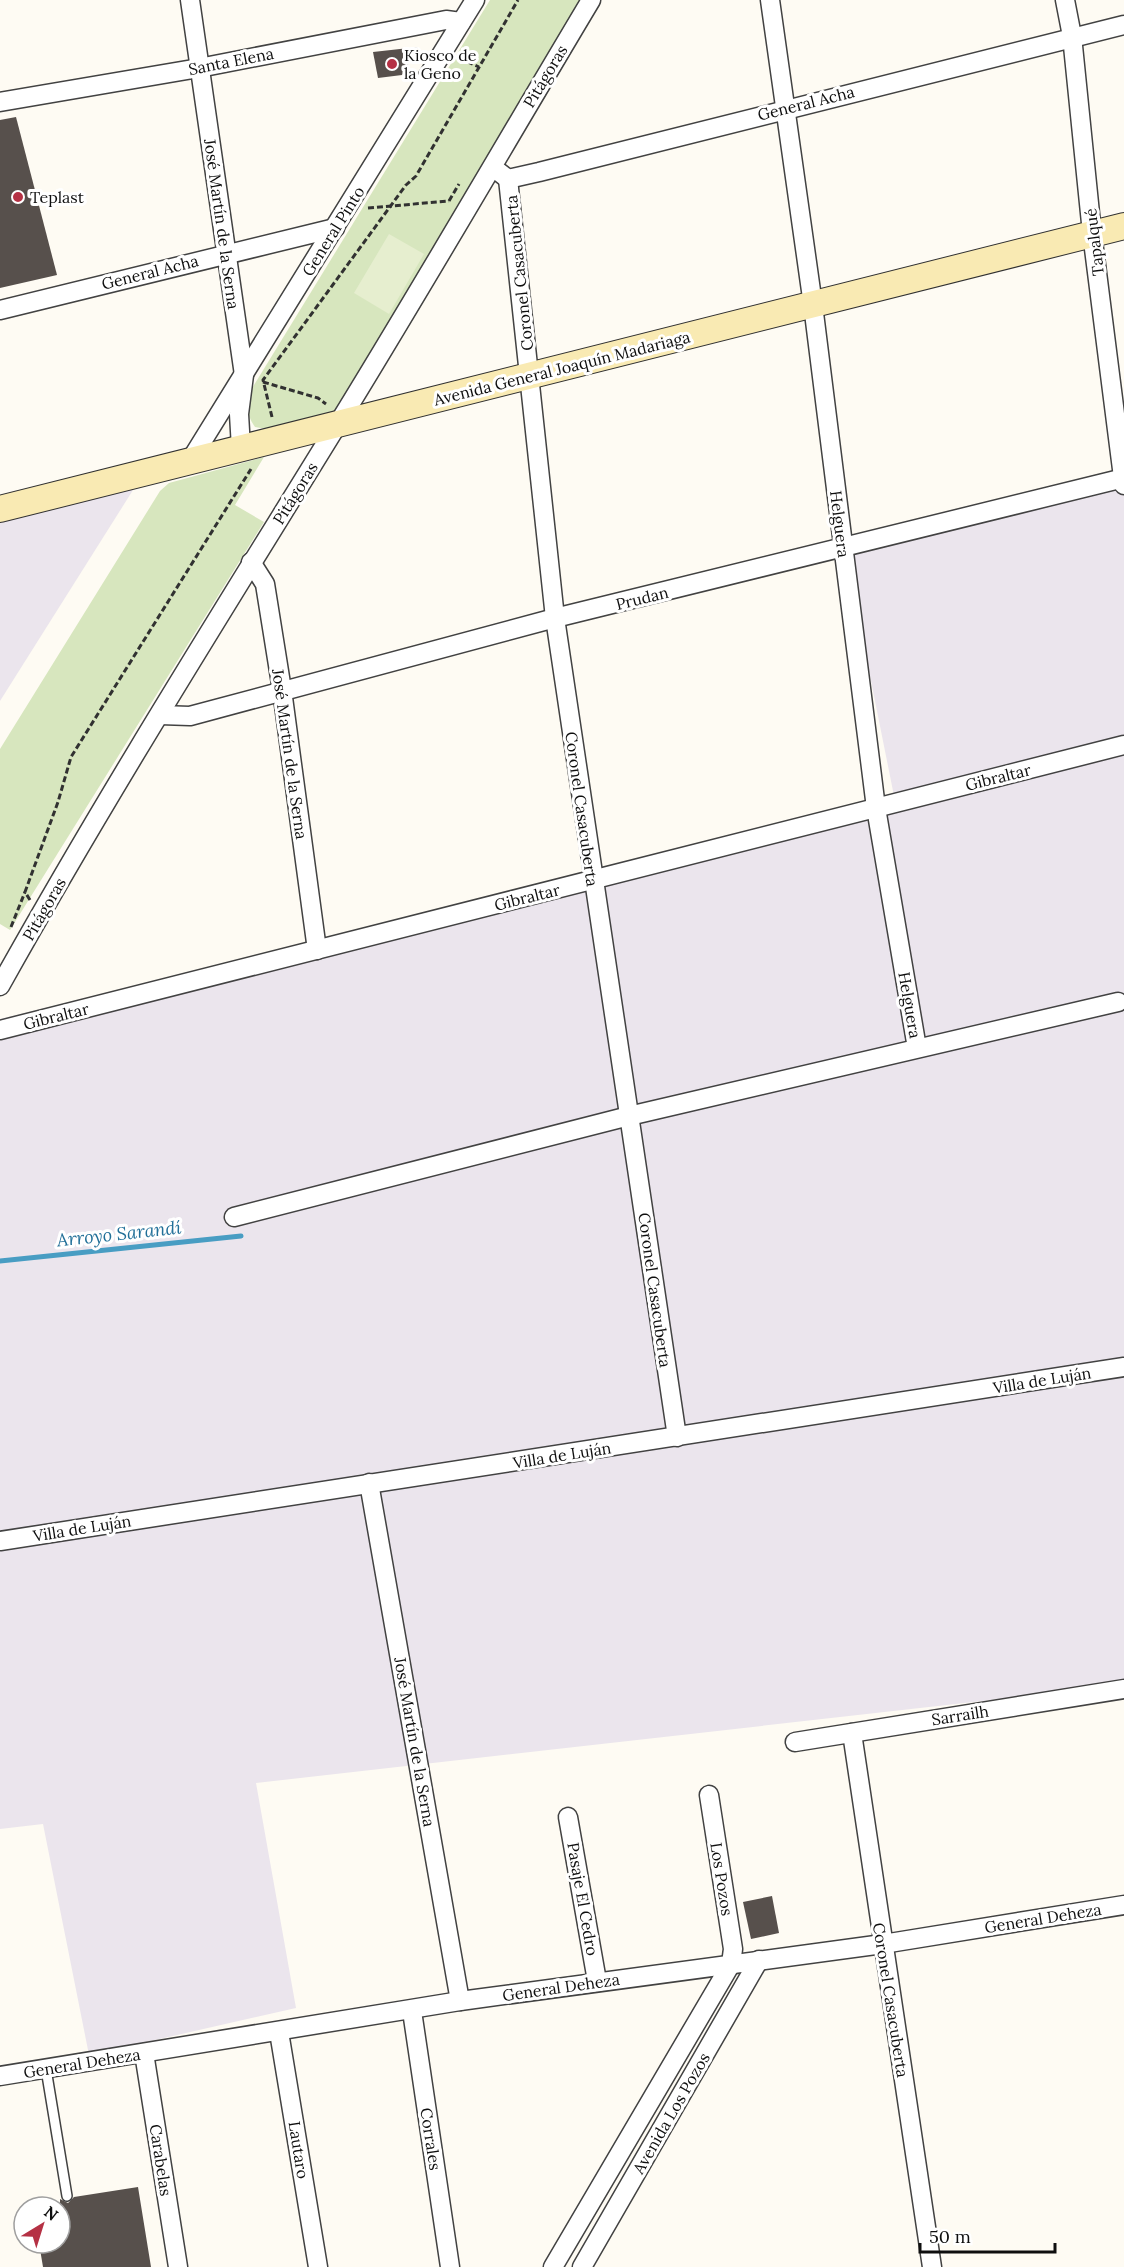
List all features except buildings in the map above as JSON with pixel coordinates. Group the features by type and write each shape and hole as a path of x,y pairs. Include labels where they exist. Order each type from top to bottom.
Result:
{"main road":[{"name":"Avenida General Joaquín Madariaga","path":"0,509 190,461 247,458 332,415 530,377 1124,226"}],"street":[{"name":"José Martín de la Serna","path":"190,0 244,375 239,414 247,458"},
{"name":"General Pinto","path":"190,461 475,0"},
{"name":"Pitágoras","path":"0,986 251,562 332,415 473,199 591,0"},
{"name":"Helguera","path":"770,0 813,305 876,808 917,1048"},
{"name":"Tapalqué","path":"1065,0 1072,36 1092,233 1124,481"},
{"name":"Santa Elena","path":"0,102 199,68 446,20 461,22"},
{"name":"General Acha","path":"508,178 1072,36 1124,25"},
{"path":"492,166 508,178"},
{"name":"Coronel Casacuberta","path":"508,178 555,618 592,880 677,1437"},
{"name":"General Acha","path":"0,310 225,253 335,228"},
{"name":"Prudan","path":"160,716 190,716 555,618 1124,481"},
{"name":"José Martín de la Serna","path":"251,562 265,584 282,690 317,950"},
{"name":"Gibraltar","path":"0,1030 1124,745"},
{"path":"234,1217 629,1116 1118,1002"},
{"name":"Villa de Luján","path":"0,1541 1124,1367"},
{"name":"José Martín de la Serna","path":"369,1484 460,2001"},
{"name":"Sarrailh","path":"795,1742 1124,1689"},
{"name":"Coronel Casacuberta","path":"852,1733 932,2267"},
{"name":"Los Pozos","path":"709,1795 733,1949 731,1964"},
{"name":"Pasaje El Cedro","path":"568,1817 597,1981"},
{"name":"General Deheza","path":"0,2076 412,2011 460,2001 883,1944 1124,1905"},
{"name":"Avenida Los Pozos","path":"582,2267 759,1960"},
{"name":"Avenida Los Pozos","path":"553,2267 731,1964"},
{"name":"Corrales","path":"412,2011 450,2267"},
{"name":"Lautaro","path":"279,2032 318,2267"},
{"name":"Carabelas","path":"144,2053 178,2267"}],"lane":[{"path":"46,2069 67,2195"}],"path":[{"path":"272,417 263,380 390,206 406,185 416,177 518,0"},
{"path":"346,210 473,199"},
{"path":"263,382 318,398 332,415"},
{"path":"10,929 58,802 71,757 247,458"},
{"path":"25,892 40,915"}],"shaded area":[{"path":"145,471 0,701 0,504"},
{"path":"1124,482 1124,1685 256,1783 296,2008 89,2055 43,1824 0,1829 0,1019 895,801 845,551"}],"green space":[{"path":"490,0 581,0 336,410 331,414 272,430 255,427 248,409 251,390"},
{"path":"389,234 424,254 389,314 354,293"},
{"path":"264,457 235,505 264,522 10,930 0,924 0,749 160,491 169,483"}],"waterway":[{"name":"Arroyo Sarandí","path":"0,1261 241,1236"}],"place":[{"name":"Kiosco de la Geno","path":"392,64"},
{"name":"Teplast","path":"18,197"}]}
